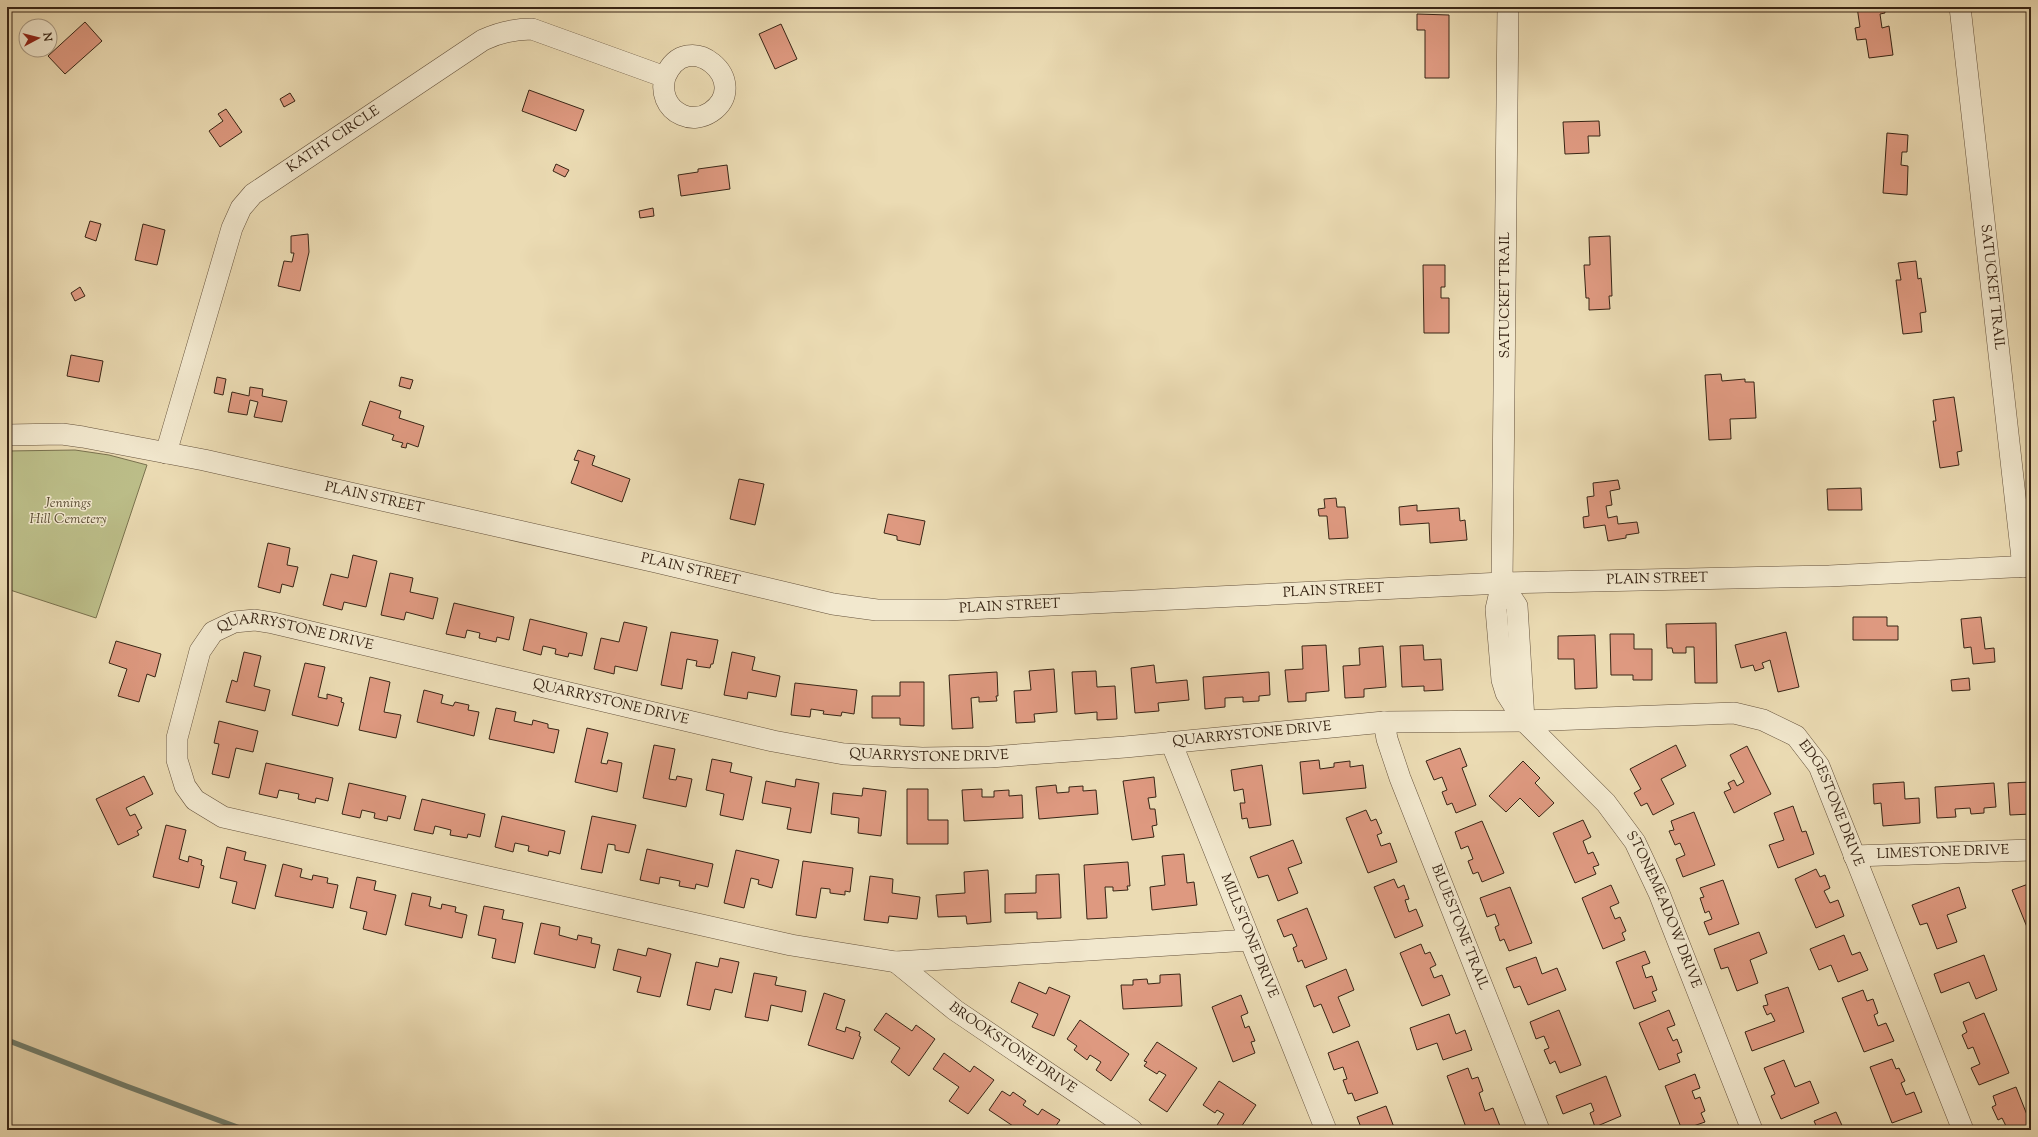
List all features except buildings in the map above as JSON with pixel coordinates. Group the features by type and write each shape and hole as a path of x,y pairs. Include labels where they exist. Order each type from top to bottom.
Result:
{"street":[{"name":"SATUCKET TRAIL","path":"1502,583 1508,7"},
{"name":"SATUCKET TRAIL","path":"1960,7 2027,566"},
{"name":"KATHY CIRCLE","path":"166,453 232,228 241,208 253,194 483,40 499,32 515,29 532,29 665,76"},
{"name":"PLAIN STREET","path":"7,435 62,434 166,453 387,501 690,570 818,601 856,608 898,611 947,610 1502,583 1829,576 2027,566"},
{"path":"1502,583 1517,606 1524,721"},
{"name":"QUARRYSTONE DRIVE","path":"1250,940 896,962 791,945 223,817 196,800 185,786 177,760 177,738 200,651 213,632 234,622 255,620 773,741 844,754 922,758 990,757 1384,722 1524,721"},
{"name":"EDGESTONE DRIVE","path":"1524,721 1734,713 1763,720 1796,736 1819,766 1963,1130"},
{"name":"STONEMEADOW DRIVE","path":"1524,721 1606,803 1635,842 1659,893 1752,1130"},
{"name":"BLUESTONE TRAIL","path":"1384,722 1387,739 1400,778 1539,1130"},
{"name":"MILLSTONE DRIVE","path":"1171,742 1326,1130"},
{"name":"LIMESTONE DRIVE","path":"1854,856 2031,850"},
{"name":"BROOKSTONE DRIVE","path":"896,962 954,1010 1132,1130"}],"green space":[{"name":"Jennings Hill Cemetery","path":"75,450 109,455 147,465 96,618 7,589 7,451"}],"waterway":[{"path":"7,1040 245,1130"}]}
